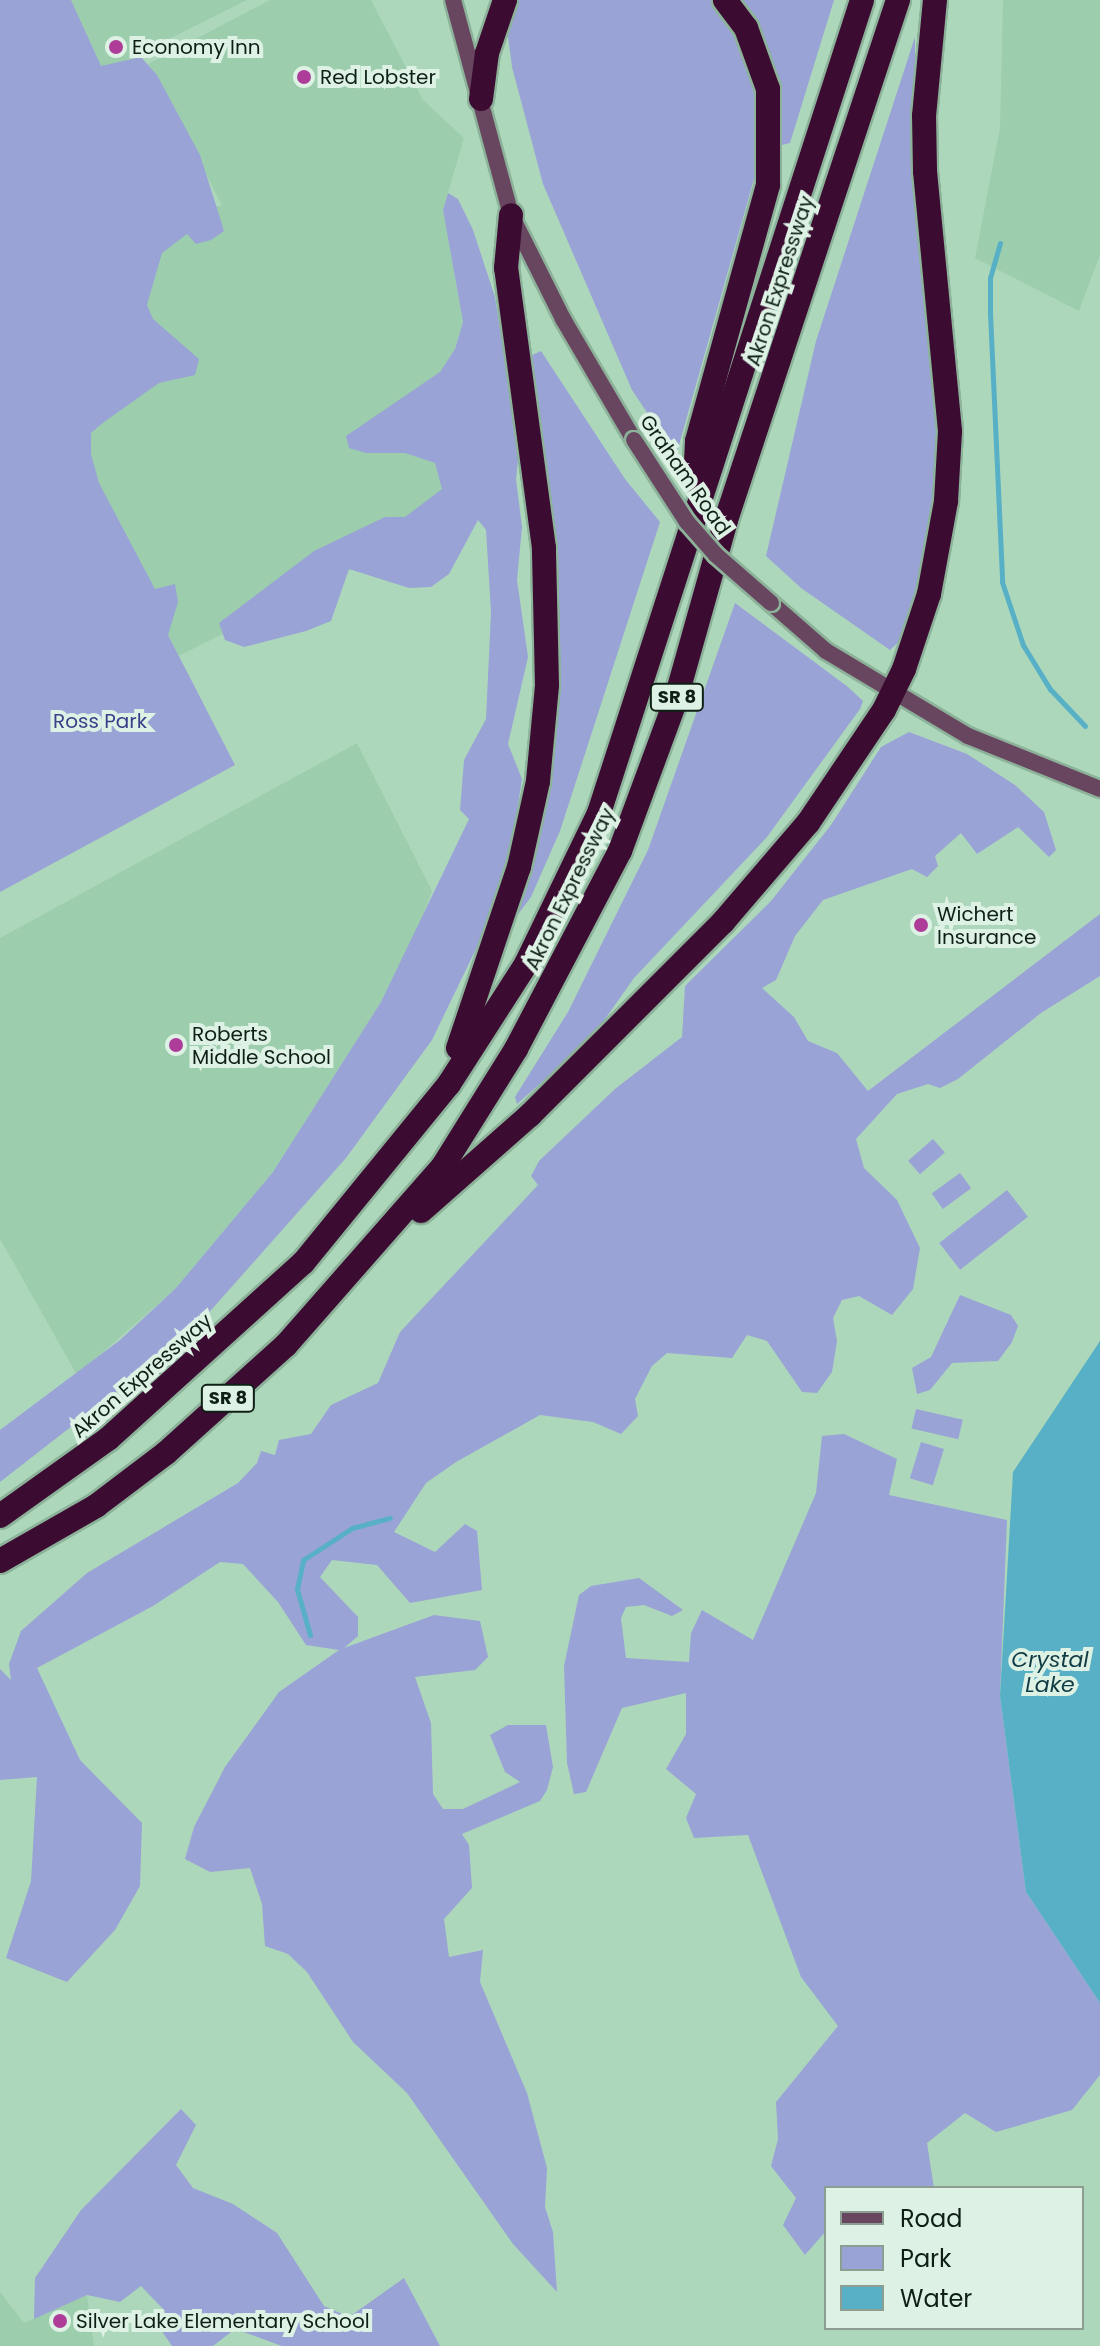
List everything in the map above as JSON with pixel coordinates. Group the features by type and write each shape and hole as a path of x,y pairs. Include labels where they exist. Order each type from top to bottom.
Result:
{"highway":[{"path":"481,99 487,53 505,0"},
{"path":"693,516 697,441 768,185 768,89 746,28 725,0"},
{"name":"Akron Expressway","path":"0,1516 81,1461 176,1382 303,1263 386,1167 449,1084 526,964 599,813 862,0"},
{"name":"Akron Expressway","path":"0,1561 96,1506 166,1453 286,1345 373,1252 443,1166 508,1062 620,851 675,702 726,520 898,0"},
{"path":"373,1252 505,1140 723,922 808,823 892,693 929,594 946,501 950,431 925,144 935,0"},
{"path":"386,1167 467,1032 519,867 538,781 547,685 544,548 506,268 511,215"}],"main road":[{"name":"Graham Road","path":"453,0 511,215 563,319 634,440 687,522 716,555 826,651 968,736 1100,789"}],"shaded area":[{"name":"Economy Inn","path":"62,0 247,0 97,75"},
{"path":"270,0 371,0 423,100 464,138 443,210 463,322 455,349 440,372 464,513 179,656 1,313 170,216 222,205 148,64"},
{"path":"1003,0 1100,0 1100,255 1079,311 975,258 1000,128"},
{"name":"Roberts Middle School","path":"357,743 432,891 418,928 381,1002 273,1172 176,1288 77,1375 0,1239 0,938"},
{"name":"Silver Lake Elementary School","path":"0,2292 24,2323 87,2295 94,2346 0,2346"}],"green space":[{"name":"Ross Park","path":"0,0 71,0 101,66 141,57 157,75 200,155 222,224 224,231 211,240 196,244 187,234 162,253 147,305 153,319 199,359 195,375 159,383 104,422 91,433 91,454 99,483 155,589 175,584 178,602 168,635 235,765 0,892"},
{"path":"515,0 713,0 752,63 762,128 754,179 676,456 632,390 543,184 512,67 508,36"},
{"path":"736,0 834,0 790,143 782,145 780,101 764,42"},
{"path":"915,37 915,139 941,427 931,539 904,637 890,650 801,588 766,556 816,341"},
{"path":"448,193 458,199 473,230 495,297 519,451 516,479 522,527 517,580 528,657 508,744 522,779 505,889 432,1040 346,1158 189,1335 0,1482 0,1430 120,1340 176,1288 273,1172 381,1002 469,819 460,810 464,760 486,719 491,612 486,530 478,520 449,574 431,587 409,588 349,569 331,621 306,631 244,647 225,640 219,623 314,551 385,517 405,517 442,489 435,463 405,453 366,453 349,448 346,436 440,372 455,349 463,322 443,210"},
{"path":"541,351 625,479 660,522 560,831 531,897 511,924 544,812 554,737 556,562 532,355"},
{"path":"735,603 848,687 863,701 860,709 767,837 634,978 591,1039 517,1104 515,1097 568,1012 648,850"},
{"path":"909,732 967,754 1015,785 1044,812 1056,850 1049,857 1018,827 977,854 961,833 935,856 938,866 927,877 912,869 823,900 795,936 776,980 762,988 794,1017 808,1041 837,1053 868,1091 1100,914 1100,976 1041,1013 958,1079 940,1088 928,1084 897,1094 856,1139 864,1168 897,1200 920,1248 913,1289 892,1315 859,1296 842,1300 833,1318 837,1341 832,1372 817,1393 802,1392 767,1341 747,1335 732,1358 667,1353 652,1366 635,1399 638,1416 621,1434 593,1422 540,1415 456,1462 426,1483 394,1532 435,1552 465,1524 477,1531 482,1590 410,1603 377,1565 332,1560 320,1577 358,1617 358,1636 344,1648 434,1615 480,1621 488,1657 475,1670 415,1677 431,1723 433,1794 443,1809 463,1809 520,1782 505,1772 490,1735 508,1725 546,1725 553,1767 547,1790 540,1801 462,1834 469,1845 472,1888 444,1919 449,1957 483,1950 480,1982 527,2093 547,2168 545,2207 553,2232 557,2292 513,2244 407,2093 353,2042 307,1972 288,1954 265,1946 262,1904 250,1868 210,1872 185,1859 194,1827 225,1767 279,1692 339,1650 306,1645 278,1602 243,1564 220,1562 153,1606 37,1668 80,1760 142,1823 140,1886 115,1930 67,1982 6,1958 31,1881 37,1777 0,1780 0,1669 11,1680 9,1664 21,1631 87,1573 238,1483 257,1463 261,1451 275,1455 279,1440 311,1434 331,1405 378,1383 400,1332 538,1185 531,1176 539,1161 615,1089 682,1037 685,986 771,901 831,825 881,747"},
{"path":"933,1139 945,1153 920,1174 908,1161"},
{"path":"960,1173 971,1188 943,1209 932,1194"},
{"path":"1007,1190 1028,1217 960,1270 939,1243"},
{"path":"960,1295 1011,1315 1018,1326 1012,1342 998,1361 952,1363 930,1390 917,1394 912,1368 931,1357"},
{"path":"916,1409 963,1420 958,1439 912,1428"},
{"path":"844,1434 897,1459 889,1495 1007,1520 1000,1696 1026,1892 1100,2003 1100,2075 1072,2110 996,2132 965,2113 927,2143 934,2186 824,2186 824,2233 805,2255 783,2225 796,2198 771,2166 778,2139 776,2102 838,2026 801,1977 748,1835 694,1838 686,1818 696,1794 666,1769 686,1734 686,1693 622,1708 586,1792 574,1794 567,1763 564,1666 579,1595 591,1586 639,1578 683,1610 672,1616 644,1605 626,1607 621,1618 626,1658 689,1662 691,1633 702,1610 753,1640 816,1493 822,1436"},
{"path":"921,1442 944,1449 933,1485 910,1478"},
{"path":"181,2109 196,2125 176,2165 193,2188 233,2204 277,2233 324,2306 349,2317 404,2278 440,2346 282,2346 235,2329 213,2346 172,2346 163,2333 165,2311 141,2286 120,2302 87,2295 34,2319 35,2278 81,2210"}],"water":[{"name":"Crystal Lake","path":"1100,1341 1100,2003 1026,1892 1000,1696 1013,1472"}],"waterway":[{"path":"1000,243 990,278 990,313 1002,582 1023,645 1050,689 1085,726"},
{"path":"310,1635 297,1589 303,1560 352,1528 390,1518"}],"place":[{"name":"Economy Inn","path":"116,47"},
{"name":"Red Lobster","path":"304,77"},
{"name":"Wichert Insurance","path":"921,925"},
{"name":"Roberts Middle School","path":"176,1045"},
{"name":"Silver Lake Elementary School","path":"60,2321"}]}
